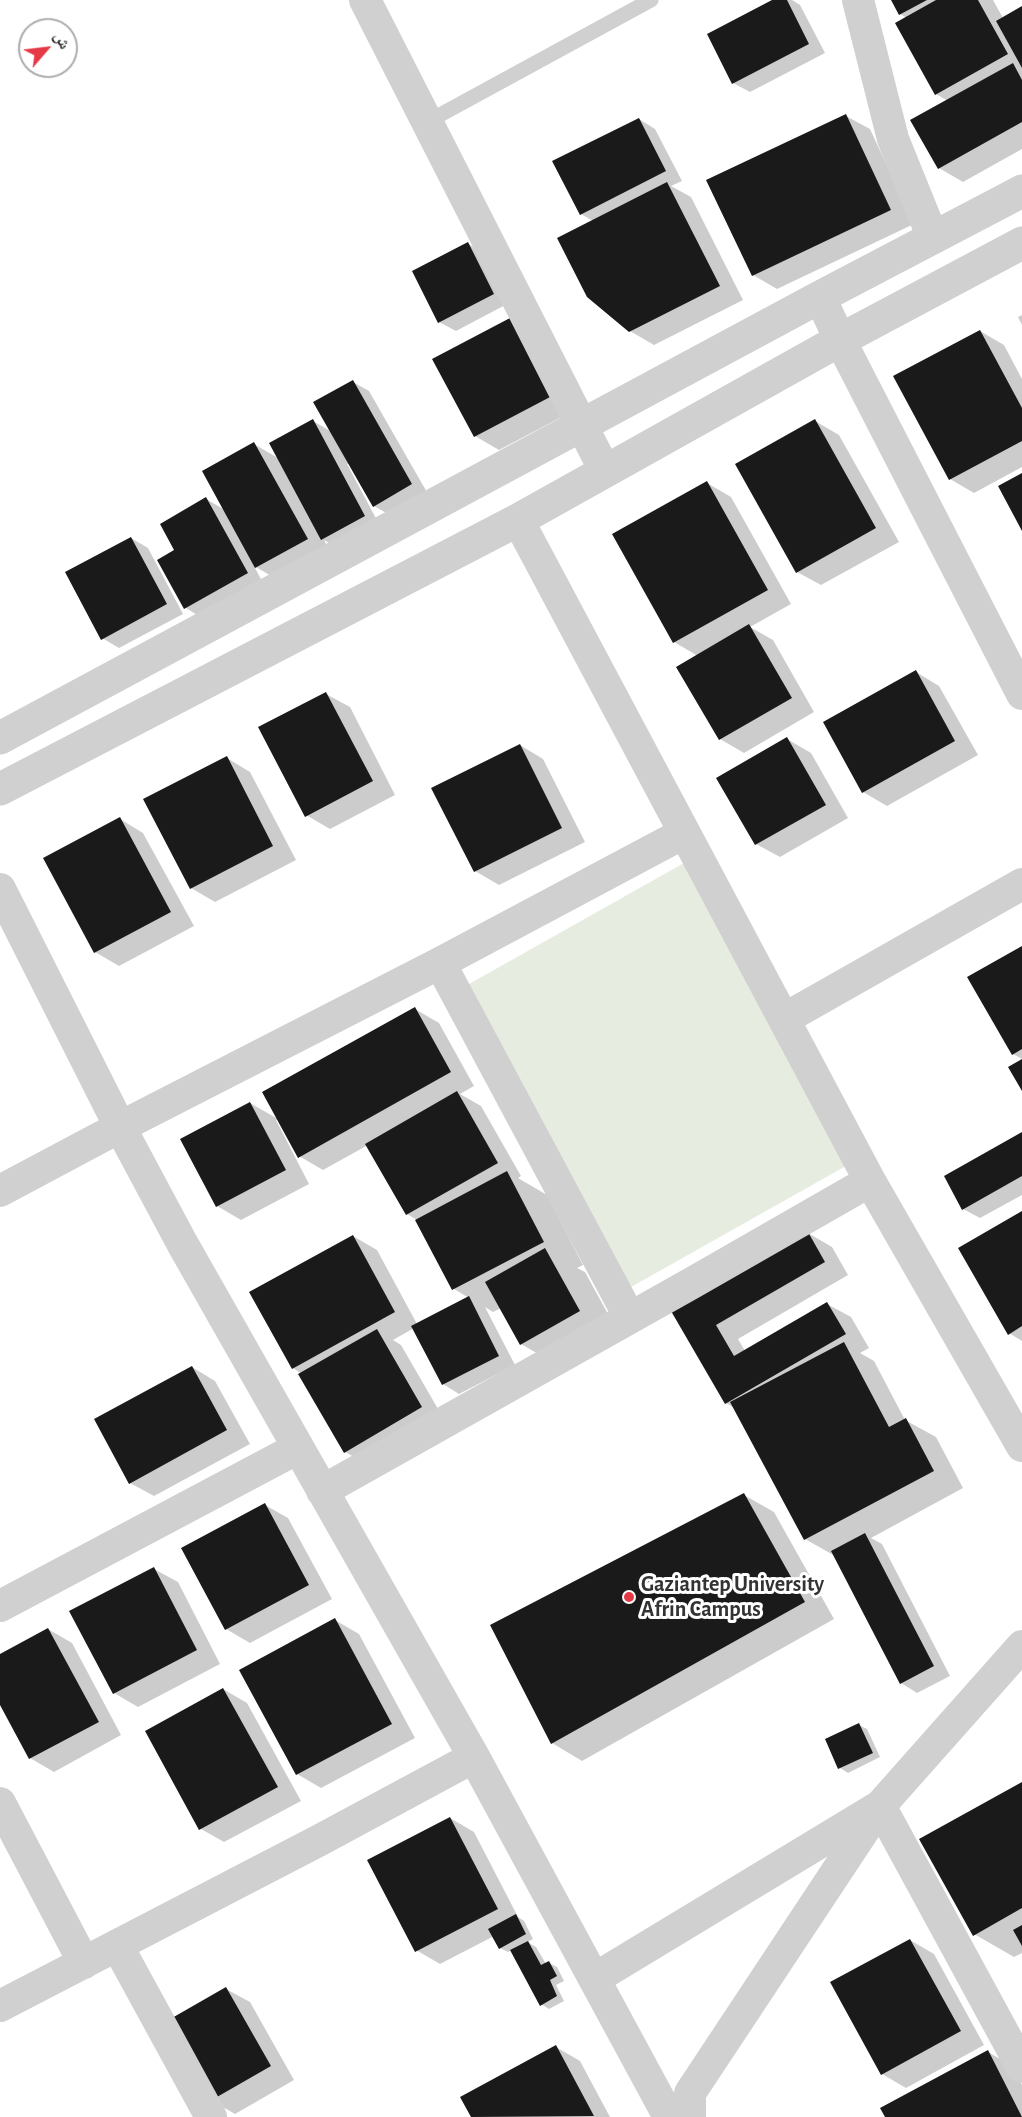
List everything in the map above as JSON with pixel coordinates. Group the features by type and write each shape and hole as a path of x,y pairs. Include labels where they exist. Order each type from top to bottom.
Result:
{"street":[{"path":"364,0 605,471"},
{"path":"858,0 893,139 933,238"},
{"path":"0,738 819,297 1022,191"},
{"path":"0,789 518,520 840,340 1022,243"},
{"path":"819,297 1018,674"},
{"path":"518,520 870,1181 1022,1446"},
{"path":"0,1191 440,963 684,833"},
{"path":"784,1019 1022,884"},
{"path":"0,889 120,1127 182,1243 474,1757 669,2117"},
{"path":"440,963 630,1318"},
{"path":"322,1491 870,1181"},
{"path":"0,1606 298,1449"},
{"path":"690,2117 690,2093 880,1806 1022,1646"},
{"path":"0,2006 320,1840 474,1757"},
{"path":"0,1803 84,1963"},
{"path":"594,1979 880,1806"},
{"path":"880,1806 1022,2067"},
{"path":"117,1945 211,2117"}],"lane":[{"path":"427,122 651,0"}],"shaded area":[{"path":"700,854 869,1153 631,1287 462,988"}],"building":[{"path":"772,0 787,0 809,44 732,84 707,34"},
{"path":"891,0 927,0 899,15"},
{"path":"936,0 978,0 1008,54 935,95 895,23"},
{"path":"1022,6 1022,68 996,21"},
{"path":"1013,63 1022,80 1022,122 938,169 910,120"},
{"path":"846,114 891,210 752,276 706,180"},
{"path":"639,118 666,171 580,215 552,161"},
{"path":"667,182 720,286 629,332 587,297 557,238"},
{"path":"468,242 494,294 438,323 412,271"},
{"path":"510,318 552,396 474,437 432,359"},
{"path":"980,330 1022,408 1022,441 949,480 893,376"},
{"path":"353,380 412,484 373,507 313,402"},
{"path":"313,419 365,516 321,540 269,443"},
{"path":"815,419 876,528 796,573 735,464"},
{"path":"254,442 308,539 255,568 202,471"},
{"path":"1022,473 1022,531 998,486"},
{"path":"707,481 768,590 673,643 612,534"},
{"path":"206,497 248,573 184,609 157,560 174,550 160,524"},
{"path":"131,537 167,604 101,640 65,572"},
{"path":"749,624 792,698 719,740 676,667"},
{"path":"916,670 955,741 862,793 823,722"},
{"path":"326,692 373,781 305,817 258,727"},
{"path":"787,737 826,805 755,845 716,778"},
{"path":"520,744 562,828 474,872 431,788"},
{"path":"227,756 273,846 190,889 143,799"},
{"path":"120,817 171,912 94,953 43,858"},
{"path":"1022,946 1022,1049 1012,1055 967,977"},
{"path":"415,1007 451,1072 298,1158 262,1092"},
{"path":"1022,1059 1022,1091 1008,1067"},
{"path":"457,1091 498,1163 406,1215 365,1144"},
{"path":"250,1102 286,1170 216,1207 180,1139"},
{"path":"1022,1132 1022,1176 962,1210 944,1176"},
{"path":"507,1171 544,1242 452,1290 415,1220"},
{"path":"1022,1211 1022,1326 1008,1335 958,1248"},
{"path":"808,1232 825,1262 716,1325 734,1356 827,1302 846,1334 725,1404 671,1311"},
{"path":"353,1235 395,1312 292,1369 249,1292"},
{"path":"545,1248 580,1311 520,1345 485,1282"},
{"path":"469,1296 499,1356 442,1385 411,1326"},
{"path":"377,1329 422,1407 344,1453 298,1374"},
{"path":"844,1342 889,1427 906,1418 934,1471 804,1540 730,1402"},
{"path":"192,1366 227,1430 129,1484 94,1419"},
{"path":"744,1493 805,1602 551,1744 490,1625"},
{"path":"265,1503 309,1585 225,1630 181,1548"},
{"path":"865,1533 934,1666 900,1684 831,1551"},
{"path":"154,1567 197,1650 113,1694 69,1611"},
{"path":"335,1618 392,1724 296,1775 239,1670"},
{"path":"48,1628 99,1722 29,1759 0,1705 0,1654"},
{"path":"223,1688 278,1787 199,1830 145,1731"},
{"path":"859,1723 873,1753 838,1769 825,1739"},
{"path":"1022,1782 1022,1908 973,1936 919,1839"},
{"path":"450,1817 498,1909 415,1952 367,1860"},
{"path":"516,1914 526,1934 499,1949 488,1929"},
{"path":"1022,1925 1022,1946 1013,1930"},
{"path":"910,1939 961,2031 881,2075 830,1982"},
{"path":"528,1941 541,1965 549,1961 557,1976 550,1980 557,1996 540,2006 510,1950"},
{"path":"226,1987 271,2066 210,2101 165,2022"},
{"path":"556,2045 594,2116 471,2117 460,2097"},
{"path":"988,2050 1022,2117 885,2117 880,2108"}],"place":[{"name":"Gaziantep University Afrin Campus","path":"629,1597"}]}
